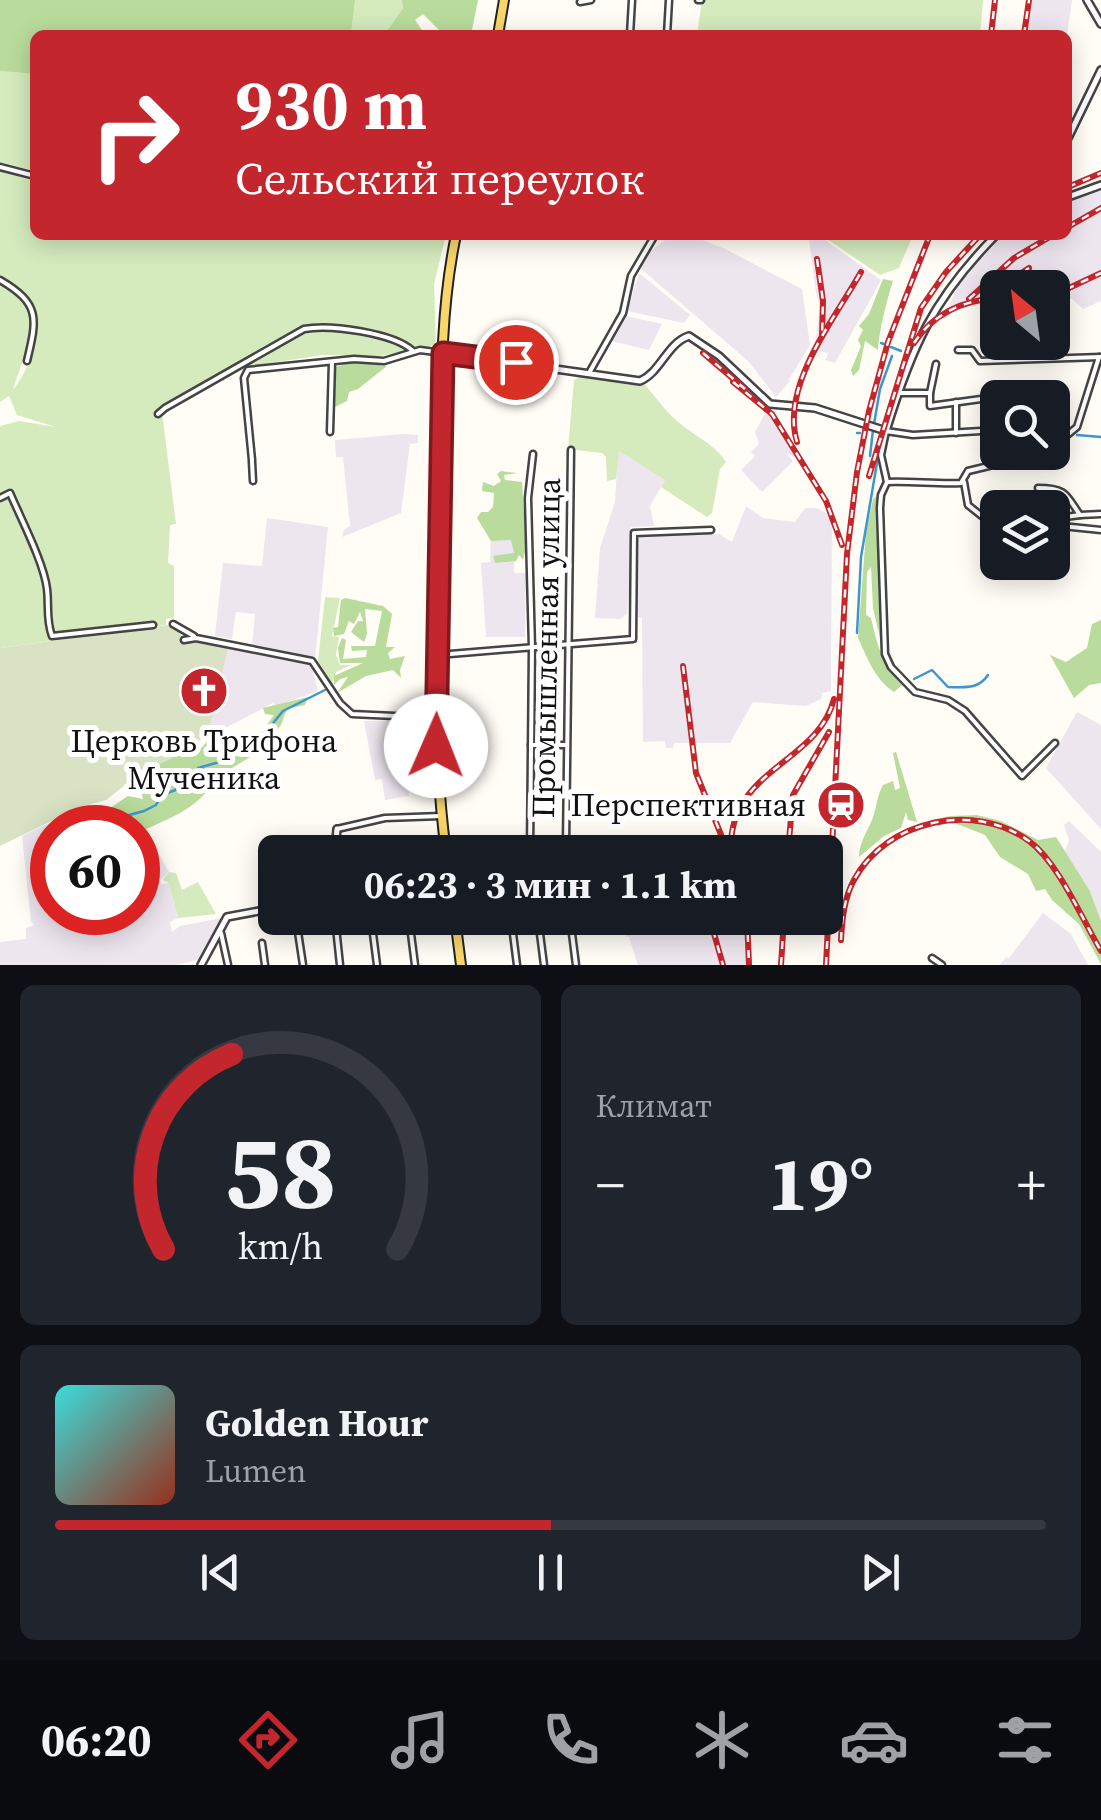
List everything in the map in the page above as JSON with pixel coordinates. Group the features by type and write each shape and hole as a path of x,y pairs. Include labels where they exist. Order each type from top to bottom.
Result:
{"main road":[{"path":"499,30 504,0"},
{"path":"444,835 437,718 443,353 445,286 455,240"},
{"path":"457,935 461,965"}],"street":[{"path":"580,2 591,0"},
{"path":"630,30 632,0"},
{"path":"668,30 670,0"},
{"path":"1087,0 1101,24"},
{"path":"1072,130 1101,70"},
{"path":"0,167 30,175"},
{"path":"1072,196 1101,185"},
{"path":"589,373 623,313 631,276 652,240"},
{"path":"991,240 954,278 924,326 886,431 881,455 888,482 881,494 880,508 885,654 890,667 915,692 958,704 1022,776 1055,743"},
{"path":"0,280 28,300 33,312 35,322 27,362"},
{"path":"158,414 304,329 319,326 400,341 413,351"},
{"path":"253,482 245,374 248,370 354,359 384,361 413,351 644,380 675,344 689,336 719,356 770,404 815,408 886,431 912,435 980,431"},
{"path":"958,350 972,350 980,361 1100,357 1077,427 1070,433"},
{"path":"330,432 332,362"},
{"path":"936,364 930,406 980,399"},
{"path":"897,392 930,393"},
{"path":"956,402 956,433"},
{"name":"Промышленная улица","path":"564,835 571,450"},
{"path":"530,835 532,648 528,498 533,454"},
{"path":"980,469 968,471 964,482 968,506 980,514"},
{"path":"888,482 964,482"},
{"path":"1038,488 1061,492 1074,502 1080,515"},
{"path":"0,498 10,493 47,590 52,636 153,625"},
{"path":"1070,516 1101,514"},
{"path":"1070,527 1101,530"},
{"path":"438,655 633,639 634,533 711,530"},
{"path":"173,624 186,628 196,638"},
{"path":"184,640 196,638 312,661 352,714 437,718"},
{"path":"530,745 568,745"},
{"path":"337,835 338,829 385,818 441,816"},
{"path":"201,965 227,917 258,911"},
{"path":"221,933 228,965"},
{"path":"298,935 303,965"},
{"path":"337,935 340,965"},
{"path":"374,935 378,965"},
{"path":"412,935 416,965"},
{"path":"513,935 517,965"},
{"path":"540,935 544,965"},
{"path":"572,935 576,965"},
{"path":"262,943 266,965"},
{"path":"932,958 942,965"}],"shaded area":[{"path":"1028,0 1072,0 1068,30 1021,30"},
{"path":"1101,190 1101,301 1083,309 1070,299 1070,270 980,270 980,305 951,311 949,307 962,274 996,240 1072,240 1072,201"},
{"path":"665,240 702,240 802,289 810,345 776,397 748,361 639,267 641,258"},
{"path":"809,240 825,240 881,280 835,363 825,360 828,354 815,348 820,305"},
{"path":"639,273 690,315 684,323 627,311"},
{"path":"626,316 662,324 649,350 611,341"},
{"path":"770,414 796,458 786,453 793,461 762,492 741,470 755,456 751,452 759,444 755,432 764,415"},
{"path":"418,435 418,443 410,444 401,513 342,537 350,526 343,457 336,457 335,440"},
{"path":"618,450 665,480 650,506 654,526 631,527 627,614 620,619 595,618 600,548 615,502"},
{"path":"746,506 763,518 795,522 805,508 817,508 832,516 831,691 806,706 753,702 730,743 674,743 673,748 666,748 665,741 643,742 642,618 635,616 636,535 719,534 732,542"},
{"path":"267,518 328,527 315,660 252,648 255,614 236,612 232,639 215,636 223,563 262,566"},
{"path":"491,533 515,534 514,573 526,573 525,637 486,637 481,563 490,562"},
{"path":"228,648 311,663 318,691 276,706 273,703 212,735 209,731"},
{"path":"1077,712 1101,725 1101,829 1046,768"},
{"path":"364,721 408,721 409,796 385,800 382,779 375,780"},
{"path":"1069,821 1101,852 1101,921 1090,891 1065,852 1069,840 1064,825"},
{"path":"30,832 30,912 22,836"},
{"path":"160,856 169,872 160,880"},
{"path":"160,880 161,884 169,883 178,918 170,922 172,932 180,926 222,918 198,960 176,965 0,965 0,942 26,939 26,928 30,926 30,935 160,935"},
{"path":"1043,913 1071,934 1088,965 1000,965"},
{"path":"751,935 752,965 638,965 626,937"}],"green space":[{"path":"0,0 355,0 352,30 30,30 30,74 0,71"},
{"path":"355,0 402,0 403,8 388,30 352,30"},
{"path":"402,0 478,0 472,30 439,30 423,14 415,20 422,30 388,30 403,8"},
{"path":"702,0 983,0 980,30 698,30"},
{"path":"0,71 30,74 30,240 445,240 434,284 436,345 380,356 323,355 244,367 162,412 176,524 170,525 168,563 174,566 174,618 166,619 166,625 0,648 0,426 19,421 56,427 17,415 9,396 0,402 0,283 16,294 30,318 28,345 13,390 31,358 37,332 27,297 0,277"},
{"path":"828,240 911,240 899,268 880,275"},
{"path":"883,279 893,281 878,350 865,341 859,370 853,376 851,370 863,330 859,326 869,314"},
{"path":"353,362 387,366 349,392 347,401 335,407 335,367"},
{"path":"582,375 645,385 673,417 722,456 726,462 720,469 712,513 707,517 661,487 665,480 619,451 616,479 607,481 606,457 602,453 568,449 574,380"},
{"path":"517,473 504,475 505,480 522,482 526,547 523,560 519,555 516,561 495,563 493,556 514,553 511,540 491,541 477,518 493,507 494,493 482,491 483,482 494,486 501,481 497,474"},
{"path":"877,496 880,638 873,608 871,567 867,572 866,615 871,618 885,660 902,685 894,692 877,675 858,638 866,532"},
{"path":"325,597 340,598 332,636 339,637 336,655 340,665 351,665 336,672 332,684 318,661"},
{"path":"341,600 383,606 392,614 386,647 395,647 388,653 390,659 405,656 401,678 393,670 366,676 337,693 348,677 334,685 334,676 363,663 340,663 338,648 342,638 346,640 343,659 366,657 367,650 352,651 351,646 375,646 382,611 365,609 364,642 351,632 358,621 363,621 360,612 354,624 349,621 344,634 334,636"},
{"path":"1101,620 1101,683 1089,685 1074,698 1050,655 1066,662 1087,648 1092,624"},
{"path":"169,625 176,627 183,638 228,648 209,731 193,748 139,774 106,800 87,805 30,805 30,831 0,846 0,648"},
{"path":"308,697 305,705 287,709 281,725 262,750 232,768 225,780 215,779 200,799 181,812 160,822 160,805 114,805 128,796 143,799 140,784 144,771 193,748 198,751 208,741 237,747 243,740 256,740 274,715 265,714 263,708"},
{"path":"896,752 917,822 908,820 906,812 901,828 884,836 859,857 883,785 893,781 895,790 900,788 893,753"},
{"path":"977,815 1001,821 1038,840 1056,837 1090,891 1101,921 1101,964 1079,924 1045,889 1036,891 1028,874 1000,857 985,835 957,824 931,820"},
{"path":"169,872 176,873 182,890 198,882 216,914 178,918 169,883 163,880"}],"waterway":[{"path":"891,347 901,351"},
{"path":"874,424 880,389 892,356"},
{"path":"870,456 873,430"},
{"path":"1077,435 1101,437"},
{"path":"857,633 861,557 878,457"},
{"path":"914,679 932,670 948,687 965,687 980,683 988,675"},
{"path":"156,805 162,795 186,786 198,768 223,761 260,739 283,711 325,690"}],"railway":[{"path":"992,30 995,0"},
{"path":"1025,30 1029,0"},
{"path":"1072,185 1101,173"},
{"path":"1072,225 1101,208"},
{"path":"826,965 847,554 857,472 888,342 928,240"},
{"path":"869,476 921,308 975,240"},
{"path":"969,299 1014,258 1045,240"},
{"path":"817,259 823,301 822,336"},
{"path":"797,442 794,421 803,376 824,332 861,272"},
{"path":"1070,288 1101,273"},
{"path":"914,343 930,324 950,310 980,301"},
{"path":"703,353 745,389"},
{"path":"733,382 772,414 826,501 842,545"},
{"path":"683,666 696,773 721,835"},
{"path":"733,835 743,802 758,784 811,739 825,721 834,699"},
{"path":"789,835 793,795 829,732"},
{"path":"841,940 848,894 868,859 909,831 958,820 1007,829 1040,850 1060,877 1101,951"},
{"path":"714,935 723,965"},
{"path":"748,935 749,965"},
{"path":"781,965 783,935"}],"place":[{"name":"Церковь Трифона Мученика","path":"204,691"},
{"name":"Перспективная","path":"841,805"}],"route":[{"path":"436,746 443,353 516,362"}]}
